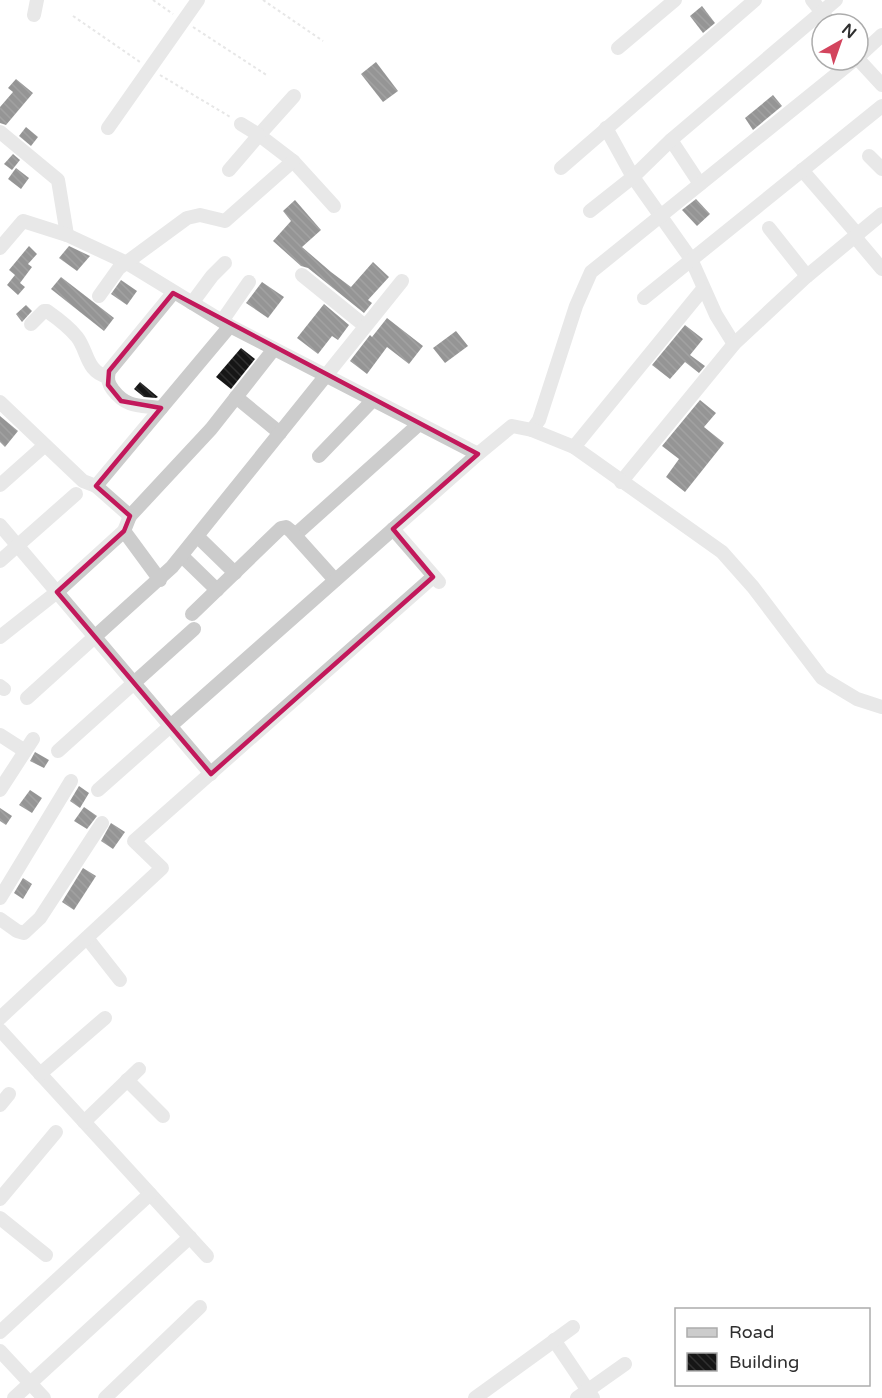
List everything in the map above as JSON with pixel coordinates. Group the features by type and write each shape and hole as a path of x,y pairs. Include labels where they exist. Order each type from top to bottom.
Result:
{"street":[{"path":"34,15 38,0"},
{"path":"108,128 198,0"},
{"path":"618,48 675,0"},
{"path":"561,168 754,0"},
{"path":"812,0 822,12 836,0"},
{"path":"590,211 633,177 670,140 810,22"},
{"path":"870,47 882,35"},
{"path":"532,429 539,420 576,306 591,272 841,72"},
{"path":"870,72 882,85"},
{"path":"228,171 294,96"},
{"path":"644,298 882,106"},
{"path":"241,124 293,161 334,206"},
{"path":"606,128 633,177 659,217 691,259 716,315 734,344"},
{"path":"0,132 58,180 67,235"},
{"path":"670,140 700,184"},
{"path":"869,156 882,169"},
{"path":"99,296 119,268 187,218 200,215 221,220 228,219 293,161"},
{"path":"802,170 882,269"},
{"path":"621,482 734,344 807,276 882,214"},
{"path":"0,248 22,221 67,235 127,263 226,324 478,454"},
{"path":"769,228 807,276"},
{"path":"192,303 225,263"},
{"path":"302,274 365,326"},
{"path":"27,698 160,580 182,556 402,281"},
{"path":"96,486 161,408 226,324 249,282"},
{"path":"574,447 703,289"},
{"path":"161,408 127,404 108,384 108,377 109,372 173,293"},
{"path":"31,324 44,311 47,311 78,338 92,368 100,375 108,377"},
{"path":"0,637 57,592 124,531 130,516 183,461 274,349"},
{"path":"236,397 280,433"},
{"path":"319,456 372,401"},
{"path":"0,402 44,446 84,481 96,486 130,516"},
{"path":"295,535 418,425"},
{"path":"98,790 512,426 532,429 574,447 722,552 753,587 822,678 857,699 882,706"},
{"path":"0,485 44,446"},
{"path":"0,561 76,494"},
{"path":"0,525 211,774"},
{"path":"192,614 281,528 289,528 335,580"},
{"path":"0,1018 162,868 134,841 436,580 393,529"},
{"path":"124,531 160,580"},
{"path":"198,537 235,573"},
{"path":"182,556 217,590"},
{"path":"58,751 194,629"},
{"path":"0,735 25,751"},
{"path":"0,790 33,739"},
{"path":"0,898 71,781"},
{"path":"0,919 17,931 24,933 31,929 102,823"},
{"path":"87,938 120,980"},
{"path":"40,1074 105,1018"},
{"path":"0,1030 207,1256"},
{"path":"84,1122 138,1070"},
{"path":"128,1080 163,1116"},
{"path":"0,1105 9,1094"},
{"path":"0,1200 56,1131"},
{"path":"0,1332 150,1194"},
{"path":"0,1218 46,1255"},
{"path":"14,1398 190,1237"},
{"path":"105,1398 200,1307"},
{"path":"476,1398 573,1327"},
{"path":"554,1340 586,1395 625,1364"},
{"path":"0,1351 44,1398"}],"path":[{"path":"153,0 268,76"},
{"path":"263,0 323,41"}],"highlighted area":[{"path":"173,293 478,454 393,529 433,577 211,774 57,592 124,531 130,516 96,486 161,408 121,401 108,385 109,371"}],"building":[{"path":"702,6 715,23 703,33 690,16"},
{"path":"376,62 398,91 383,102 361,74"},
{"path":"16,79 33,93 6,125 0,123 0,107 13,92 8,88"},
{"path":"773,95 782,106 753,130 745,118"},
{"path":"26,127 38,137 31,146 19,136"},
{"path":"13,154 20,160 12,170 4,164"},
{"path":"16,168 29,178 21,189 8,179"},
{"path":"696,199 710,214 697,226 682,210"},
{"path":"295,200 321,230 302,247 331,272 351,287 373,262 389,277 368,300 372,303 364,313 308,268 301,266 273,241 291,221 283,211"},
{"path":"29,246 37,254 28,264 32,267 20,283 25,287 18,295 7,285 15,275 9,270"},
{"path":"69,246 90,256 77,271 59,258"},
{"path":"61,277 114,318 104,331 51,289"},
{"path":"121,280 137,291 127,305 111,294"},
{"path":"262,282 284,297 268,318 246,303"},
{"path":"324,304 349,325 338,340 332,336 318,354 297,338"},
{"path":"26,305 32,311 22,322 16,314"},
{"path":"387,318 423,346 409,364 387,347 367,374 350,361"},
{"path":"685,325 703,339 690,355 705,366 699,373 685,362 670,379 652,365"},
{"path":"456,331 468,346 445,363 433,348"},
{"path":"241,348 255,359 231,389 216,377"},
{"path":"140,382 158,397 144,397 134,389"},
{"path":"700,400 716,413 704,427 724,443 685,492 666,477 679,459 662,446"},
{"path":"0,416 18,431 5,447 0,442"},
{"path":"35,752 49,760 44,768 30,761"},
{"path":"79,786 89,793 80,808 70,801"},
{"path":"30,790 42,798 32,813 19,805"},
{"path":"84,807 97,816 87,829 74,821"},
{"path":"0,808 12,816 6,825 0,821"},
{"path":"111,823 125,832 113,849 101,841"},
{"path":"83,868 96,876 74,910 62,902"},
{"path":"23,878 32,884 23,899 14,893"}]}
